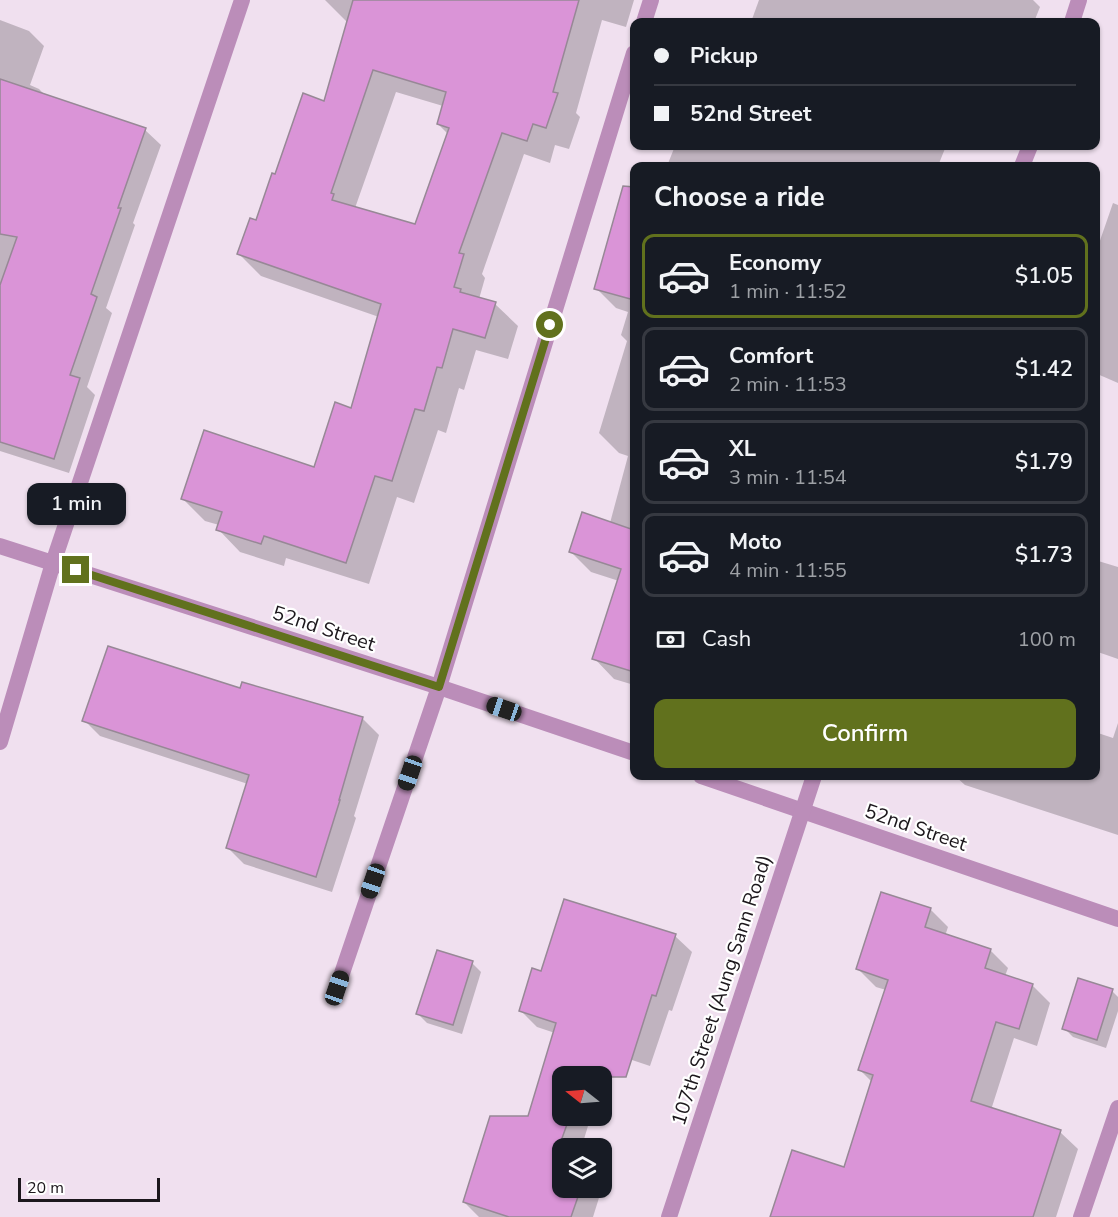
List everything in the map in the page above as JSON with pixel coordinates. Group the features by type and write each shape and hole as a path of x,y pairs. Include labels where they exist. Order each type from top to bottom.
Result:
{"street":[{"path":"0,742 53,563 242,0"},
{"path":"645,18 651,0"},
{"path":"1073,18 1079,0"},
{"path":"337,988 439,687 630,66"},
{"name":"52nd Street","path":"0,546 439,687 630,752"},
{"name":"52nd Street","path":"712,780 1118,919"},
{"name":"107th Street (Aung Sann Road)","path":"669,1217 813,780"},
{"path":"1081,1217 1118,1108"}],"building":[{"path":"353,0 579,0 553,92 558,93 546,128 533,124 527,141 502,133 459,253 464,254 454,287 461,289 460,292 496,302 485,338 453,329 442,368 437,367 424,411 415,409 392,481 375,476 346,563 264,536 261,544 216,530 222,512 181,499 204,430 314,467 335,402 351,408 381,304 237,254 250,218 256,220 272,173 275,174 303,93 324,101","holes":["373,70 446,92 437,124 449,128 415,224 332,200 334,194 331,193"]},
{"path":"0,79 146,128 91,294 97,297 70,375 80,378 54,459 0,442 0,285 17,237 0,234"},
{"path":"623,186 630,187 630,299 594,289"},
{"path":"582,512 630,529 630,671 592,659 621,569 569,552"},
{"path":"108,646 240,688 242,682 363,717 316,877 226,848 249,775 82,721"},
{"path":"881,892 931,908 925,927 991,949 985,968 1033,984 1019,1029 996,1022 971,1101 1061,1130 1033,1217 770,1217 792,1150 844,1167 873,1075 858,1070 888,980 856,969"},
{"path":"564,899 676,934 656,996 652,995 626,1077 612,1077 612,1066 552,1066 552,1126 566,1126 562,1138 552,1138 552,1198 578,1198 571,1217 509,1217 463,1202 490,1116 528,1116 556,1023 519,1011 532,968 541,971"},
{"path":"437,950 473,961 453,1025 416,1014"},
{"path":"1078,978 1113,989 1097,1040 1062,1029"}],"route":[{"path":"76,570 439,687 550,325"}]}
